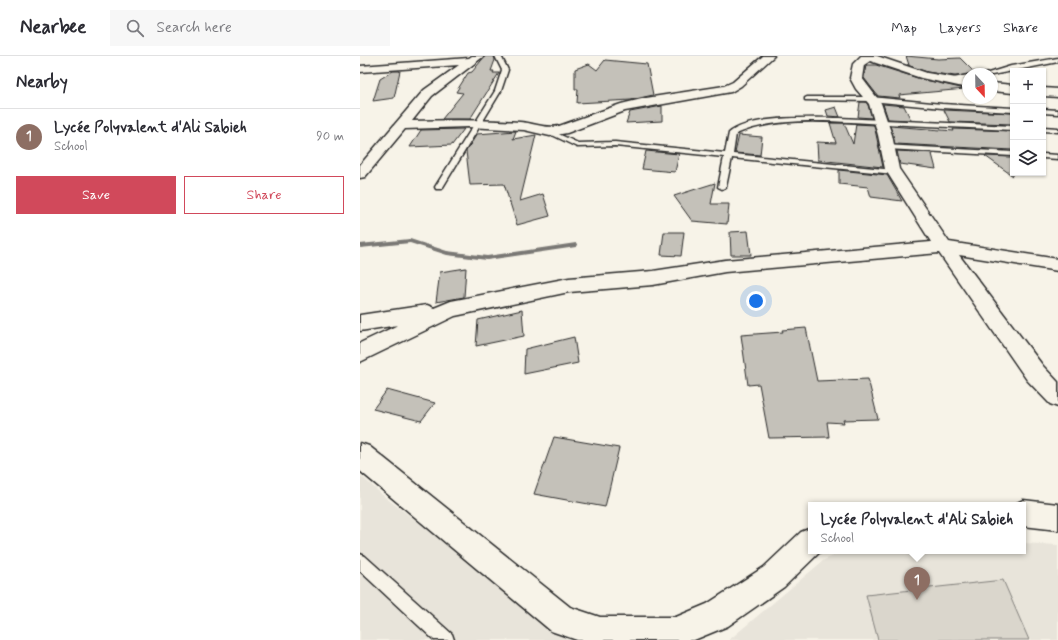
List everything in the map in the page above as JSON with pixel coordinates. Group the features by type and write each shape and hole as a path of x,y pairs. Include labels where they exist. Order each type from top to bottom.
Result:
{"street":[{"path":"401,125 478,123 524,126 550,132 562,130 621,108 727,89 737,84 769,56"},
{"path":"962,83 924,76 867,56 859,64 856,78 860,86 871,99 881,122 894,172 944,248 1035,373 1058,397"},
{"path":"360,68 476,58"},
{"path":"360,174 428,93 476,58"},
{"path":"998,88 1010,89"},
{"path":"1046,92 1058,93"},
{"path":"360,323 451,309 568,285 653,278 725,266 944,248 1058,265"},
{"path":"360,353 451,309"},
{"path":"360,455 562,620 600,632 676,632 717,615 774,577 808,545"},
{"path":"1026,513 1058,517"}],"lane":[{"path":"439,187 498,91 505,70 498,56"},
{"path":"998,71 1058,60"},
{"path":"947,80 962,78"},
{"path":"807,99 871,99 942,106 1010,110"},
{"path":"1046,111 1058,112"},
{"path":"722,187 733,133 739,129 771,123 814,120 1010,128"},
{"path":"1046,129 1058,130"},
{"path":"550,132 577,146 615,144 894,172"},
{"path":"887,147 1010,154"},
{"path":"1046,156 1058,157"},
{"path":"360,561 446,640"}],"shaded area":[{"path":"360,475 386,498 575,640 360,640"},
{"path":"1026,543 1058,545 1058,640 729,640 824,560 838,554 1026,554"},
{"path":"1003,580 1029,640 878,640 866,595"}],"building":[{"path":"485,56 494,56 495,60 491,71 494,71 493,73 499,73 470,119 442,119 463,93 456,92 468,73 472,72"},
{"path":"906,56 938,59 960,58 970,68 962,68 962,75 955,76 927,72 907,65 909,65"},
{"path":"605,60 647,64 653,95 631,100 577,103 578,89 575,89 575,69 589,64 597,70"},
{"path":"866,65 876,65 921,79 962,89 899,95 900,98 878,96 864,78"},
{"path":"393,71 400,71 394,98 373,101 380,79"},
{"path":"860,102 866,102 872,118 858,117"},
{"path":"883,104 904,106 911,120 888,119"},
{"path":"662,106 662,121 626,123 630,112"},
{"path":"836,107 840,117 828,116 826,110"},
{"path":"944,110 1010,113 1010,124 950,122"},
{"path":"830,123 844,123 853,144 856,124 874,125 883,167 818,160 817,142 836,143"},
{"path":"890,126 954,131 953,129 1010,131 1010,150 895,144"},
{"path":"464,129 452,145 410,147 421,130"},
{"path":"516,131 513,139 536,135 520,201 543,194 550,216 517,225 504,184 470,185 466,151 477,134"},
{"path":"739,135 762,137 760,155 735,153"},
{"path":"646,151 679,154 675,172 642,169"},
{"path":"897,151 936,153 932,154 936,169 900,164"},
{"path":"985,156 1010,157 1010,174"},
{"path":"839,170 887,175 902,201 871,197 868,187 839,184"},
{"path":"715,183 711,204 729,204 727,224 692,221 674,196"},
{"path":"748,231 751,255 731,255 730,232"},
{"path":"664,232 684,232 681,256 661,255"},
{"path":"466,268 464,297 436,302 440,272"},
{"path":"522,310 524,336 476,346 478,320"},
{"path":"806,328 817,381 868,379 878,419 843,420 844,423 827,422 829,437 769,438 759,384 748,385 741,335 783,332 782,330"},
{"path":"574,337 578,363 524,374 525,349"},
{"path":"387,390 435,403 421,421 373,409"},
{"path":"554,437 619,448 605,507 534,494"}],"waterway":[{"path":"360,246 410,241 447,253 487,258 576,245"}],"place":[{"name":"Lycée Polyvalent d'Ali Sabieh","path":"917,600"}]}
